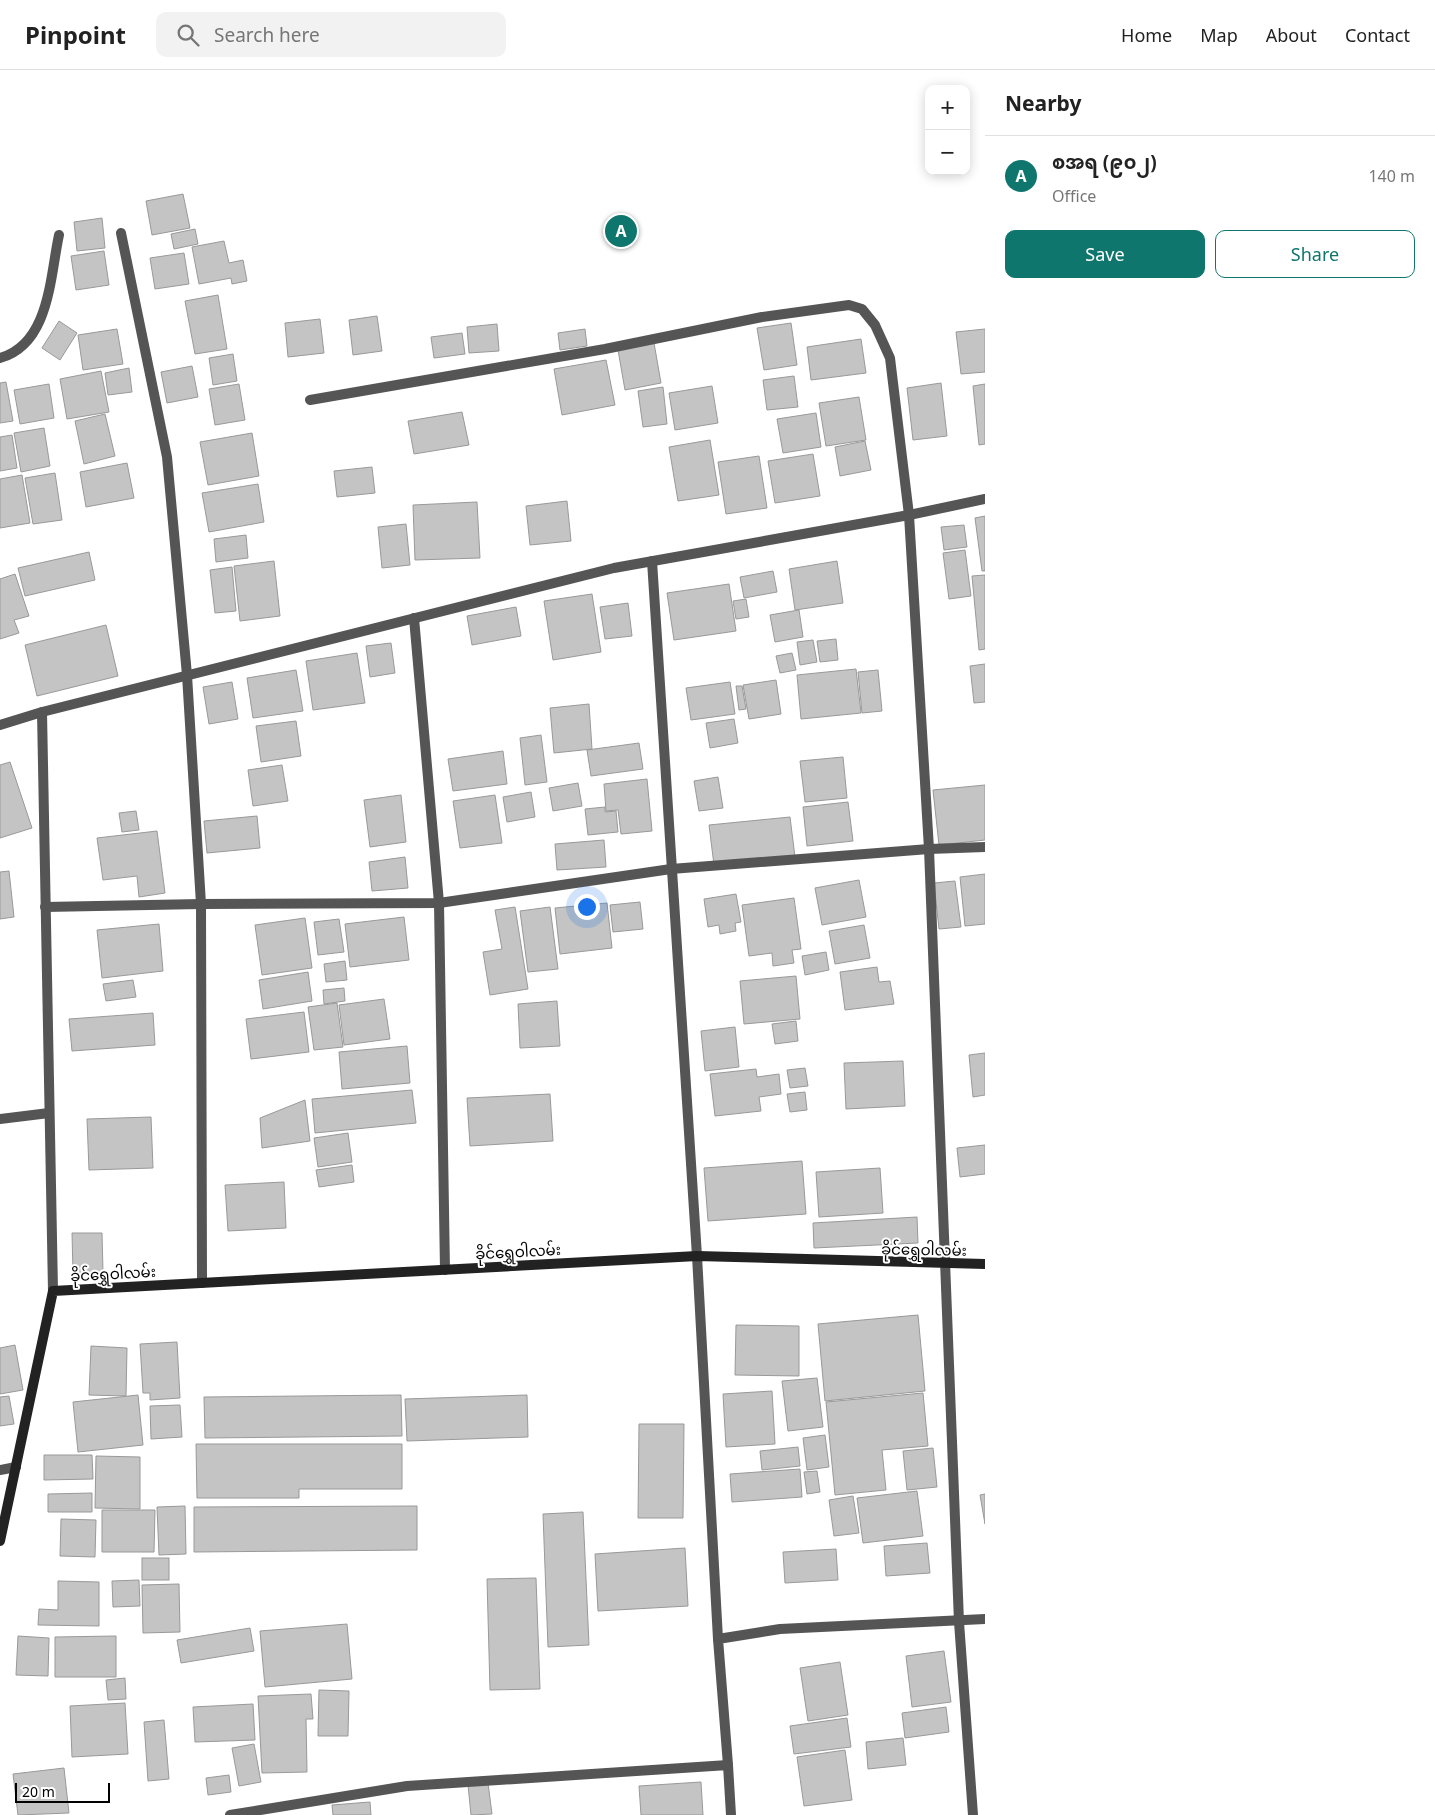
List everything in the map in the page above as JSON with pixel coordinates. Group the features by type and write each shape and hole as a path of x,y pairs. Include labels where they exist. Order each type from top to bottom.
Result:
{"street":[{"path":"122,233 167,457 187,675 201,904 202,1283"},
{"path":"0,358 11,355 36,332 45,304 59,234"},
{"path":"310,400 605,349 762,318 849,305 862,309 875,325 890,358 909,515 930,849 959,1622 973,1815"},
{"path":"0,725 42,712 614,568 909,515 985,499"},
{"path":"652,561 697,1256 718,1639 731,1815"},
{"path":"414,618 439,903 445,1270"},
{"path":"0,1541 53,1292 42,712"},
{"path":"45,907 439,903 671,869 930,849 985,847"},
{"path":"0,1119 49,1112"},
{"name":"ခိုင်ရွှေဝါလမ်း","path":"53,1292 697,1256 946,1265 985,1264"},
{"path":"0,1470 16,1467"},
{"path":"718,1639 780,1629 959,1622 985,1619"},
{"path":"230,1815 406,1786 728,1765"}],"building":[{"path":"183,194 190,228 152,235 146,201"},
{"path":"102,218 105,248 77,251 74,222"},
{"path":"195,229 198,244 174,249 171,234"},
{"path":"224,241 229,263 243,260 247,281 232,284 231,278 199,284 192,247"},
{"path":"104,251 109,285 76,290 71,256"},
{"path":"184,253 189,284 155,289 150,258"},
{"path":"218,295 227,349 195,354 185,301"},
{"path":"377,316 382,351 353,355 349,320"},
{"path":"320,319 324,353 288,357 285,323"},
{"path":"59,321 77,333 60,360 42,348"},
{"path":"791,323 797,365 764,370 757,328"},
{"path":"497,324 499,351 469,353 467,327"},
{"path":"117,329 123,364 83,370 78,335"},
{"path":"585,329 587,346 560,350 558,333"},
{"path":"985,329 985,372 961,374 956,332"},
{"path":"462,333 465,354 434,358 431,337"},
{"path":"861,339 866,373 811,380 807,347"},
{"path":"654,343 661,383 625,390 618,350"},
{"path":"233,354 237,381 213,385 209,358"},
{"path":"606,360 615,405 562,415 554,369"},
{"path":"192,366 198,397 167,403 161,372"},
{"path":"129,368 132,392 108,395 105,373"},
{"path":"101,371 109,412 67,419 60,379"},
{"path":"794,376 798,407 767,410 763,380"},
{"path":"6,382 13,421 0,423 0,383"},
{"path":"941,383 947,436 913,440 907,388"},
{"path":"49,384 54,418 20,424 14,390"},
{"path":"239,384 245,420 215,425 209,389"},
{"path":"985,384 985,444 979,445 973,386"},
{"path":"712,386 718,423 675,430 669,393"},
{"path":"663,387 667,424 643,427 638,391"},
{"path":"859,397 866,440 826,446 819,403"},
{"path":"462,412 469,445 414,454 408,421"},
{"path":"816,413 821,447 783,453 777,419"},
{"path":"105,414 115,456 84,464 75,421"},
{"path":"44,428 50,466 21,472 14,433"},
{"path":"252,433 259,476 208,485 200,442"},
{"path":"12,435 17,468 0,471 0,437"},
{"path":"710,440 719,495 678,501 669,447"},
{"path":"865,441 871,470 840,476 835,447"},
{"path":"813,454 820,496 775,503 768,461"},
{"path":"759,456 767,508 726,514 718,462"},
{"path":"127,463 134,498 86,507 80,472"},
{"path":"372,467 375,493 337,497 334,471"},
{"path":"55,473 62,520 33,524 25,478"},
{"path":"22,475 30,523 0,528 0,479"},
{"path":"258,484 264,522 209,532 202,493"},
{"path":"567,501 571,541 530,545 526,506"},
{"path":"477,502 480,558 415,560 413,505"},
{"path":"985,516 985,571 982,571 975,518"},
{"path":"406,524 410,565 382,568 378,527"},
{"path":"964,525 967,547 944,550 941,527"},
{"path":"246,535 248,558 216,562 214,539"},
{"path":"965,550 971,596 949,599 943,553"},
{"path":"89,552 95,580 25,596 18,568"},
{"path":"274,561 280,616 240,621 234,566"},
{"path":"837,561 843,603 795,610 789,569"},
{"path":"232,567 236,611 215,613 210,570"},
{"path":"773,571 777,592 744,598 740,577"},
{"path":"15,574 29,616 14,620 19,633 0,639 0,579"},
{"path":"985,575 985,649 979,650 972,576"},
{"path":"729,584 736,631 674,640 667,593"},
{"path":"592,594 601,652 553,660 544,601"},
{"path":"746,599 749,617 736,619 733,601"},
{"path":"628,603 632,636 605,639 600,607"},
{"path":"516,607 521,636 472,645 467,616"},
{"path":"799,610 803,637 775,642 770,615"},
{"path":"106,625 118,676 37,696 25,645"},
{"path":"836,639 838,660 820,662 817,641"},
{"path":"813,640 817,662 800,665 797,642"},
{"path":"391,643 395,673 370,677 366,646"},
{"path":"357,653 365,703 313,710 306,661"},
{"path":"792,653 796,670 780,673 776,656"},
{"path":"985,664 985,702 974,703 970,666"},
{"path":"856,669 861,713 801,719 797,675"},
{"path":"296,670 303,711 253,718 247,678"},
{"path":"878,670 882,711 862,713 858,672"},
{"path":"776,680 781,714 749,719 743,685"},
{"path":"232,682 238,719 209,724 203,687"},
{"path":"730,682 735,714 691,720 686,688"},
{"path":"736,686 742,686 746,709 739,710"},
{"path":"589,704 592,749 554,753 550,708"},
{"path":"734,719 738,743 710,748 706,723"},
{"path":"296,721 301,756 261,762 256,726"},
{"path":"541,735 547,782 525,785 520,738"},
{"path":"639,743 643,769 591,776 587,750"},
{"path":"503,751 507,784 453,791 448,759"},
{"path":"843,757 847,798 805,802 800,761"},
{"path":"10,762 32,828 0,838 0,765"},
{"path":"282,765 288,801 253,806 248,770"},
{"path":"718,777 723,808 699,811 694,781"},
{"path":"647,779 652,831 621,834 618,810 606,811 604,784"},
{"path":"578,783 582,806 553,811 549,788"},
{"path":"985,785 985,840 939,845 933,790"},
{"path":"531,792 535,817 507,822 503,797"},
{"path":"401,795 406,842 370,847 364,800"},
{"path":"495,795 502,843 460,848 453,801"},
{"path":"848,802 853,841 807,846 803,807"},
{"path":"605,807 605,812 616,811 618,832 588,835 585,809"},
{"path":"136,811 139,830 122,832 119,813"},
{"path":"257,816 260,848 207,853 204,821"},
{"path":"790,817 795,857 714,865 709,825"},
{"path":"157,831 165,893 139,897 137,876 103,880 97,838"},
{"path":"604,840 606,867 557,870 555,844"},
{"path":"405,857 408,888 372,891 369,862"},
{"path":"9,871 14,917 0,919 0,872"},
{"path":"985,874 985,924 965,926 960,877"},
{"path":"859,880 866,917 822,925 815,888"},
{"path":"955,881 961,927 939,929 934,883"},
{"path":"736,894 741,922 735,923 736,931 720,934 719,925 708,927 704,899"},
{"path":"794,898 801,949 792,950 794,963 773,966 772,953 749,956 742,905"},
{"path":"640,902 643,929 613,932 610,905"},
{"path":"607,903 612,948 560,954 555,908"},
{"path":"515,907 528,989 490,995 483,952 502,949 495,910"},
{"path":"550,907 558,969 528,972 520,911"},
{"path":"404,917 409,960 350,967 345,924"},
{"path":"305,918 312,968 262,975 255,925"},
{"path":"339,919 344,952 318,955 314,922"},
{"path":"159,924 163,971 102,978 97,930"},
{"path":"864,925 870,958 835,964 829,931"},
{"path":"826,952 829,970 805,975 802,956"},
{"path":"345,961 347,980 326,982 324,964"},
{"path":"877,967 879,982 890,981 894,1004 845,1010 840,972"},
{"path":"308,972 312,1001 263,1009 259,980"},
{"path":"796,976 800,1019 744,1024 740,981"},
{"path":"133,980 136,997 106,1001 103,984"},
{"path":"344,988 345,1001 324,1004 323,990"},
{"path":"384,999 390,1039 344,1045 339,1005"},
{"path":"557,1001 560,1046 520,1048 518,1004"},
{"path":"337,1003 343,1047 314,1050 308,1007"},
{"path":"304,1012 309,1052 251,1059 246,1019"},
{"path":"153,1013 155,1045 72,1051 69,1019"},
{"path":"796,1021 798,1041 775,1044 772,1024"},
{"path":"735,1027 739,1067 705,1071 701,1031"},
{"path":"407,1046 410,1083 342,1089 339,1052"},
{"path":"985,1053 985,1095 973,1097 969,1055"},
{"path":"903,1061 905,1106 846,1109 844,1063"},
{"path":"805,1068 808,1086 790,1088 787,1070"},
{"path":"756,1069 757,1077 779,1074 781,1094 759,1097 761,1111 715,1116 710,1074"},
{"path":"412,1090 416,1123 315,1133 312,1099"},
{"path":"805,1092 807,1110 790,1112 787,1094"},
{"path":"550,1094 553,1141 470,1146 467,1098"},
{"path":"305,1100 310,1141 262,1148 260,1118"},
{"path":"151,1117 153,1168 89,1170 87,1119"},
{"path":"348,1133 352,1162 318,1167 314,1138"},
{"path":"985,1145 985,1174 960,1177 957,1148"},
{"path":"802,1161 806,1214 708,1221 704,1168"},
{"path":"352,1165 354,1182 319,1187 316,1170"},
{"path":"880,1168 883,1213 819,1217 816,1172"},
{"path":"284,1182 286,1228 228,1231 225,1185"},
{"path":"917,1217 918,1243 814,1248 813,1223"},
{"path":"72,1233 102,1233 103,1272 73,1273"},
{"path":"918,1315 925,1391 825,1401 818,1324"},
{"path":"736,1325 799,1326 799,1376 735,1375"},
{"path":"177,1342 180,1398 150,1400 150,1393 143,1393 140,1344"},
{"path":"15,1345 23,1390 0,1394 0,1348"},
{"path":"91,1346 127,1348 126,1396 89,1395"},
{"path":"817,1378 823,1427 788,1431 782,1381"},
{"path":"772,1391 775,1444 726,1447 723,1394"},
{"path":"923,1393 928,1446 882,1450 886,1490 835,1495 826,1402"},
{"path":"138,1395 143,1445 78,1452 73,1402"},
{"path":"401,1395 402,1436 205,1438 204,1397"},
{"path":"527,1395 528,1437 407,1441 405,1399"},
{"path":"9,1396 14,1424 0,1426 0,1397"},
{"path":"180,1405 182,1437 151,1439 150,1406"},
{"path":"639,1424 684,1424 683,1518 638,1518"},
{"path":"825,1435 829,1467 807,1470 803,1438"},
{"path":"196,1444 402,1444 402,1489 299,1489 299,1498 197,1498"},
{"path":"798,1447 800,1466 762,1470 760,1451"},
{"path":"933,1448 937,1487 907,1490 903,1451"},
{"path":"44,1455 92,1455 93,1479 44,1480"},
{"path":"96,1456 140,1457 140,1509 95,1508"},
{"path":"800,1469 802,1497 732,1502 730,1474"},
{"path":"817,1471 820,1492 807,1494 804,1472"},
{"path":"917,1491 923,1536 863,1543 857,1498"},
{"path":"92,1493 92,1512 48,1512 48,1494"},
{"path":"985,1494 985,1524 980,1495"},
{"path":"853,1496 859,1533 834,1536 829,1500"},
{"path":"185,1506 186,1554 159,1555 157,1507"},
{"path":"417,1506 417,1550 194,1552 194,1507"},
{"path":"102,1510 155,1510 154,1552 102,1552"},
{"path":"583,1512 589,1645 548,1647 543,1514"},
{"path":"61,1519 96,1520 95,1557 60,1556"},
{"path":"927,1543 930,1573 886,1576 884,1546"},
{"path":"685,1548 688,1606 598,1611 595,1554"},
{"path":"836,1549 838,1580 785,1583 783,1552"},
{"path":"142,1558 169,1558 169,1580 142,1580"},
{"path":"536,1578 540,1689 490,1690 487,1579"},
{"path":"139,1580 140,1606 113,1607 112,1581"},
{"path":"58,1581 99,1582 99,1626 38,1625 39,1609 58,1610"},
{"path":"179,1584 180,1632 143,1633 142,1585"},
{"path":"347,1624 352,1679 265,1687 260,1631"},
{"path":"250,1628 254,1651 181,1663 177,1640"},
{"path":"18,1636 49,1638 48,1676 16,1675"},
{"path":"116,1636 116,1677 55,1677 55,1637"},
{"path":"944,1651 951,1702 912,1707 906,1656"},
{"path":"840,1662 848,1715 808,1721 800,1668"},
{"path":"125,1678 126,1699 108,1700 106,1680"},
{"path":"319,1690 349,1691 348,1736 318,1736"},
{"path":"311,1694 313,1719 306,1719 307,1772 262,1773 258,1696"},
{"path":"125,1703 128,1754 72,1757 70,1706"},
{"path":"253,1704 255,1740 195,1742 193,1707"},
{"path":"946,1707 949,1732 905,1738 902,1713"},
{"path":"847,1718 851,1747 794,1754 790,1726"},
{"path":"164,1720 169,1779 148,1781 144,1722"},
{"path":"903,1738 906,1765 868,1769 866,1742"},
{"path":"254,1744 261,1782 239,1786 232,1748"},
{"path":"845,1750 852,1800 804,1806 797,1757"},
{"path":"64,1768 69,1813 18,1815 13,1774"},
{"path":"229,1775 231,1792 208,1795 206,1778"},
{"path":"701,1782 703,1815 641,1815 639,1786"},
{"path":"488,1783 492,1814 471,1815 468,1785"},
{"path":"370,1802 371,1815 333,1815 332,1805"}],"place":[{"name":"စအရ (၉၀၂)","path":"621,231"}]}
